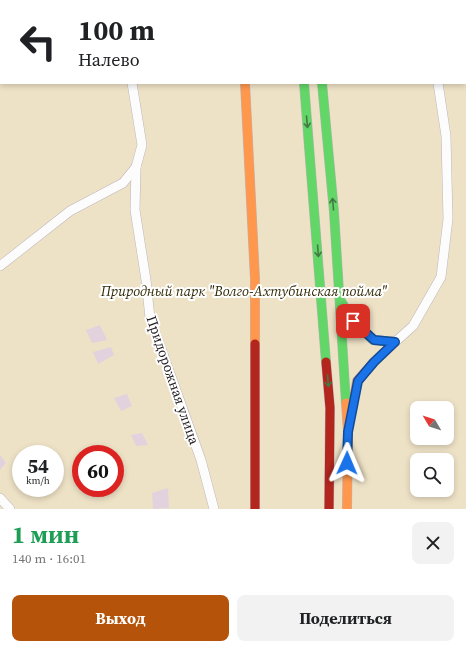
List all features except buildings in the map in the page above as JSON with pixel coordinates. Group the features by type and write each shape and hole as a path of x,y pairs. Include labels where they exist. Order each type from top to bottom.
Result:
{"main road":[{"path":"245,84 255,279 255,509"},
{"path":"304,84 330,408 329,509"},
{"path":"322,84 333,205 348,432 347,509"},
{"path":"339,298 353,321 374,340 395,342"},
{"path":"348,432 358,381 374,362 395,342"}],"street":[{"name":"Придорожная улица","path":"132,84 142,145 136,167 135,210 146,280 150,318 200,460 214,509"},
{"path":"395,342 413,326 441,277 448,211 446,136 438,84"},
{"path":"0,266 70,211 123,183 136,167"},
{"path":"0,498 10,509"}],"green space":[{"name":"Природный парк \"Волго-Ахтубинская пойма\"","path":"0,84 466,84 466,509 0,509"}],"traffic: fast":[{"path":"304,84 326,362"},
{"path":"322,84 334,212 346,403"},
{"path":"341,301 353,321 373,340 395,342"}],"traffic: slow":[{"path":"245,84 255,279 255,344"},
{"path":"352,410 357,381 395,342"},
{"path":"346,403 348,432 347,509"}],"traffic: jam":[{"path":"255,344 255,509"},
{"path":"326,362 330,408 329,509"}],"route":[{"path":"347,463 348,432 358,381 374,362 395,342 374,340 353,321"}]}
